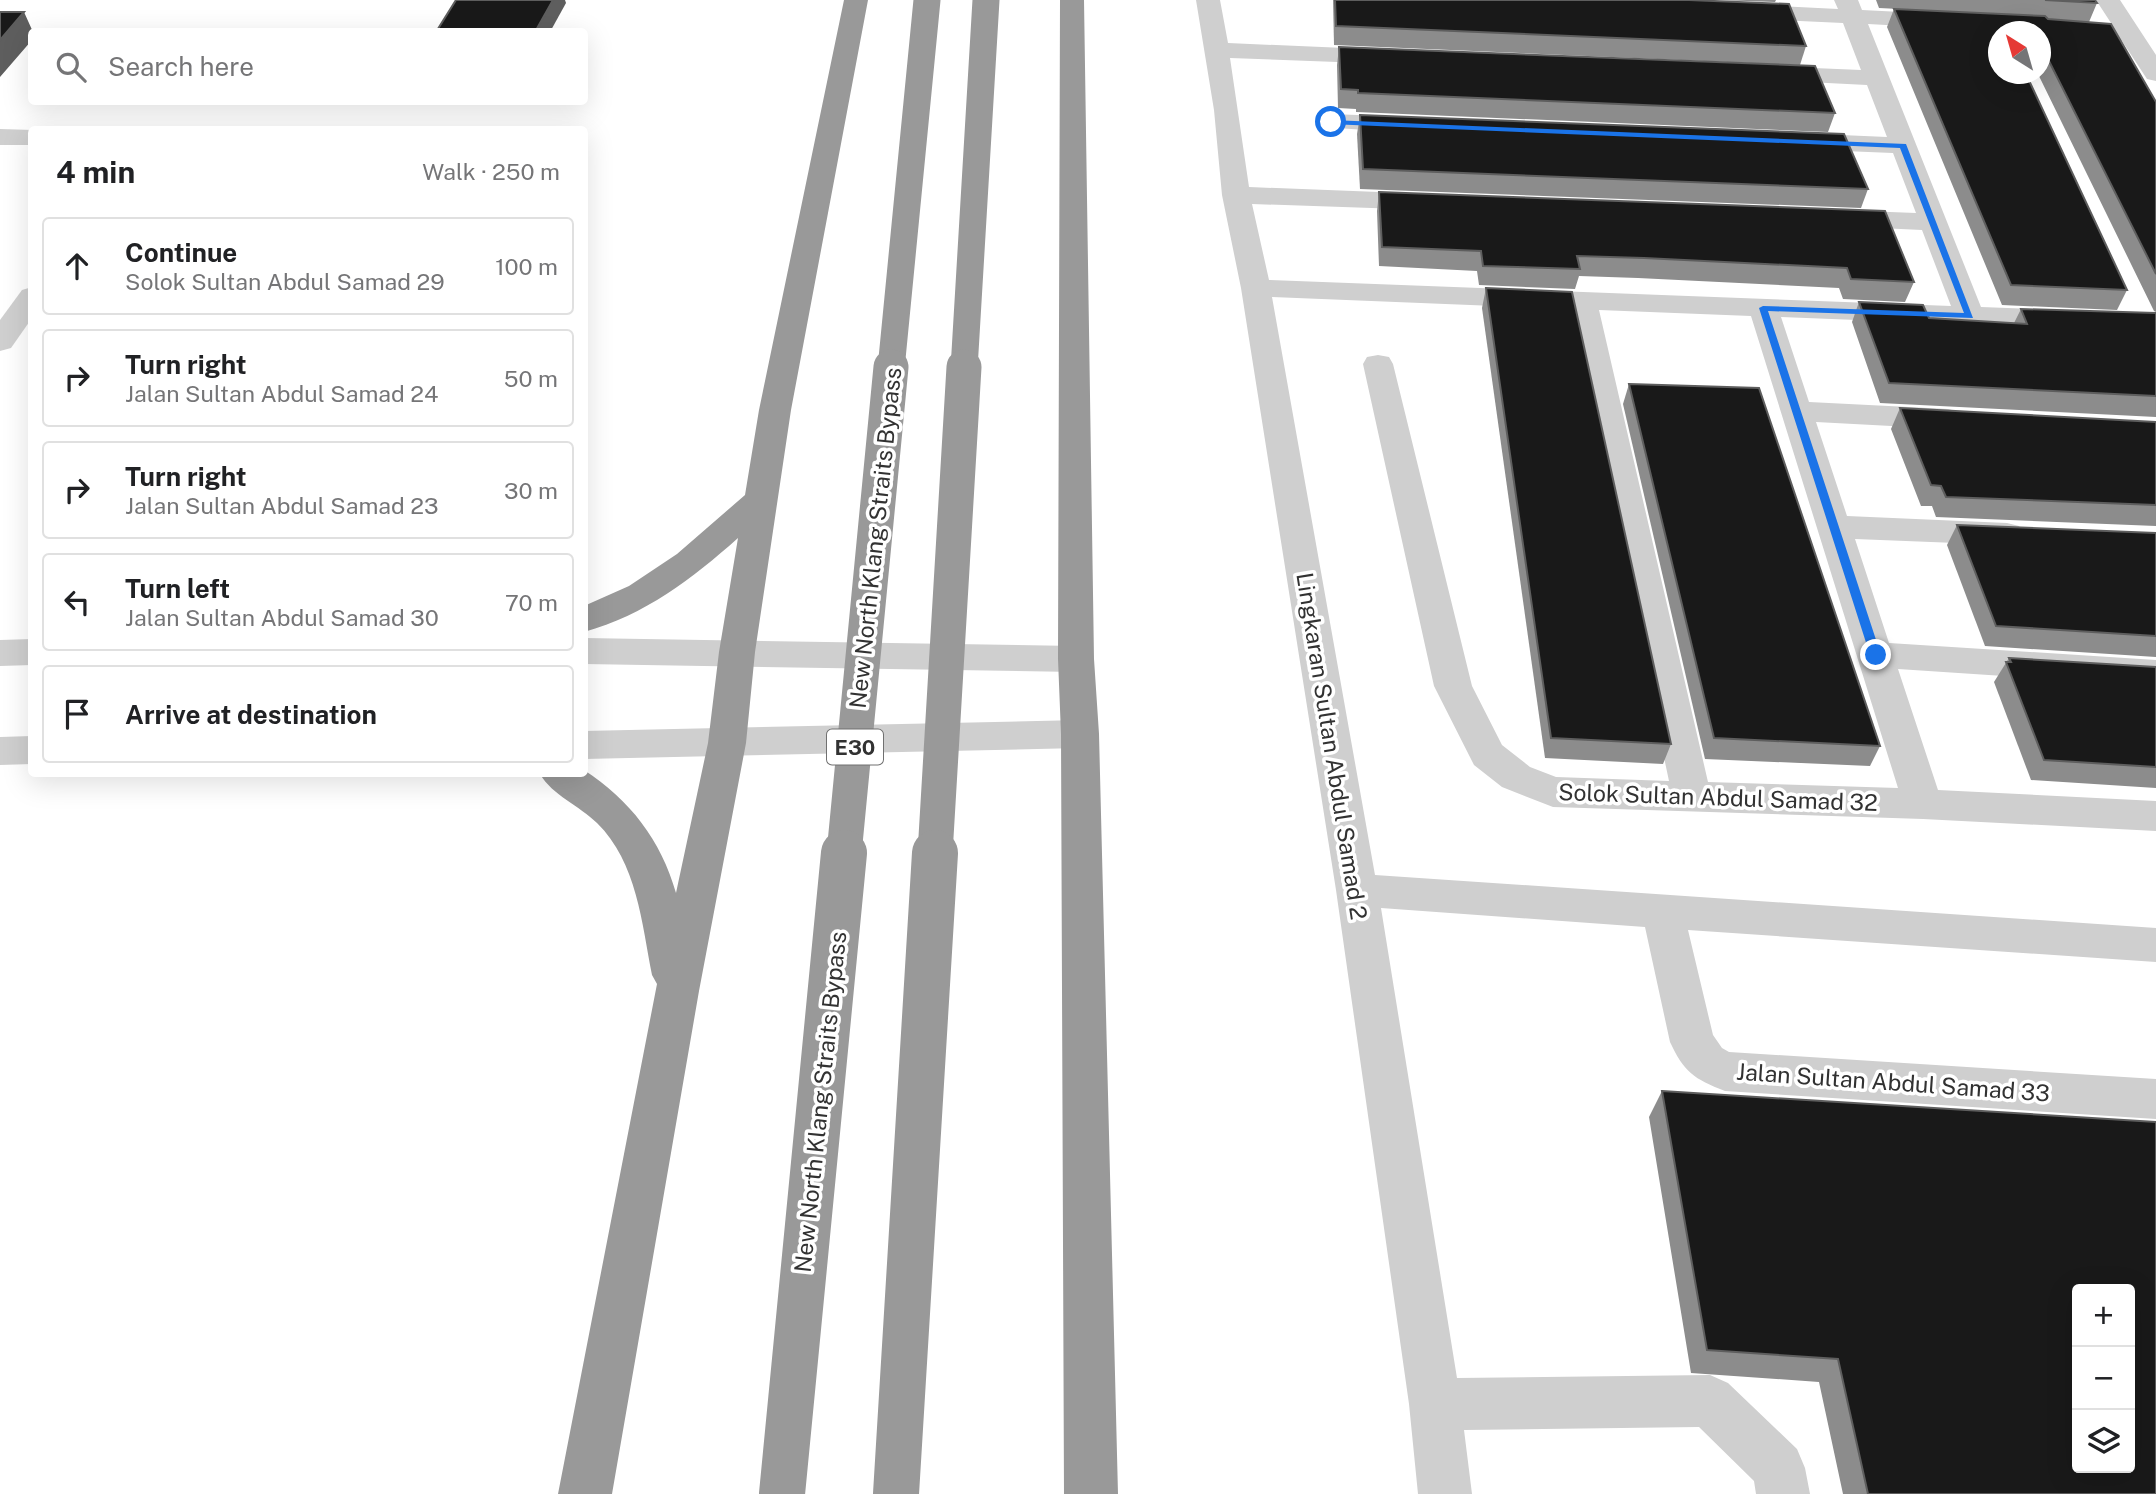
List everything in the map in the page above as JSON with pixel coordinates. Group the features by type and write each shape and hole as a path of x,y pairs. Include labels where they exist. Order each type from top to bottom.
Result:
{"highway":[{"path":"585,1494 677,991 727,743 737,652 760,500 856,0"},
{"name":"New North Klang Straits Bypass","path":"782,1494 927,0"},
{"path":"896,1494 986,0"},
{"path":"1072,0 1076,659 1080,734 1091,1494"},
{"path":"588,618 642,595 689,562 760,500"},
{"path":"565,777 589,790 628,829 651,872 677,991"}],"street":[{"name":"Lingkaran Sultan Abdul Samad 2","path":"1208,0 1227,110 1236,195 1256,288 1357,890 1445,1494"},
{"path":"2108,0 2156,74"},
{"path":"1714,10 1849,8 1961,22"},
{"path":"1849,8 1970,316"},
{"path":"2051,27 2125,28 2156,24"},
{"path":"1215,50 1408,58"},
{"path":"1738,72 1876,78"},
{"path":"1331,122 1429,126"},
{"path":"0,137 28,137"},
{"path":"1763,140 1903,146"},
{"path":"1236,195 1459,203"},
{"path":"1807,217 1932,222"},
{"path":"1256,288 1970,316 2142,315"},
{"path":"1582,301 1692,797"},
{"path":"0,342 28,302"},
{"path":"1763,308 1923,804"},
{"name":"Solok Sultan Abdul Samad 32","path":"1378,364 1453,686 1488,755 1516,777 1553,792 1923,804 2156,816"},
{"path":"1797,411 1976,420"},
{"path":"1834,527 2035,535"},
{"path":"588,651 1076,659"},
{"path":"0,653 28,652"},
{"path":"1876,655 2156,673"},
{"path":"588,745 1080,734"},
{"path":"0,751 28,750"},
{"path":"1357,890 2156,945"},
{"name":"Jalan Sultan Abdul Samad 33","path":"1663,912 1692,1042 1706,1062 1725,1071 2156,1100"},
{"path":"1434,1404 1710,1402 1778,1468 1783,1494"}],"building":[{"path":"456,0 553,0 537,28 438,28"},
{"path":"1335,0 1689,0 1789,4 1806,46 1336,26"},
{"path":"2045,0 2095,0 2097,3"},
{"path":"1894,9 2045,16 2048,19 2111,24 2156,102 2156,274 2051,65 2051,21 1988,21 1988,84 2031,84 2127,290 2011,285"},
{"path":"0,12 24,12 0,40"},
{"path":"1339,47 1815,66 1835,113 1358,93 1358,90 1341,89"},
{"path":"1360,115 1844,134 1868,189 1363,169"},
{"path":"1379,192 1885,211 1914,282 1851,279 1847,268 1644,258 1577,256 1580,269 1483,266 1481,251 1382,247"},
{"path":"1486,288 1572,292 1671,744 1551,738"},
{"path":"1859,302 1923,305 1929,318 2027,324 2021,309 2156,313 2156,396 1889,383"},
{"path":"1629,384 1759,388 1880,746 1714,738"},
{"path":"1900,408 2156,422 2156,505 1946,497 1941,486 1931,485"},
{"path":"1957,525 2156,533 2156,636 1996,626"},
{"path":"2009,658 2156,667 2156,767 2044,760 2006,662 2011,662"},
{"path":"1662,1091 2156,1122 2156,1494 1868,1494 1838,1359 1707,1350"}],"route":[{"path":"1331,122 1903,146 1970,316 1763,308 1876,655"}]}
